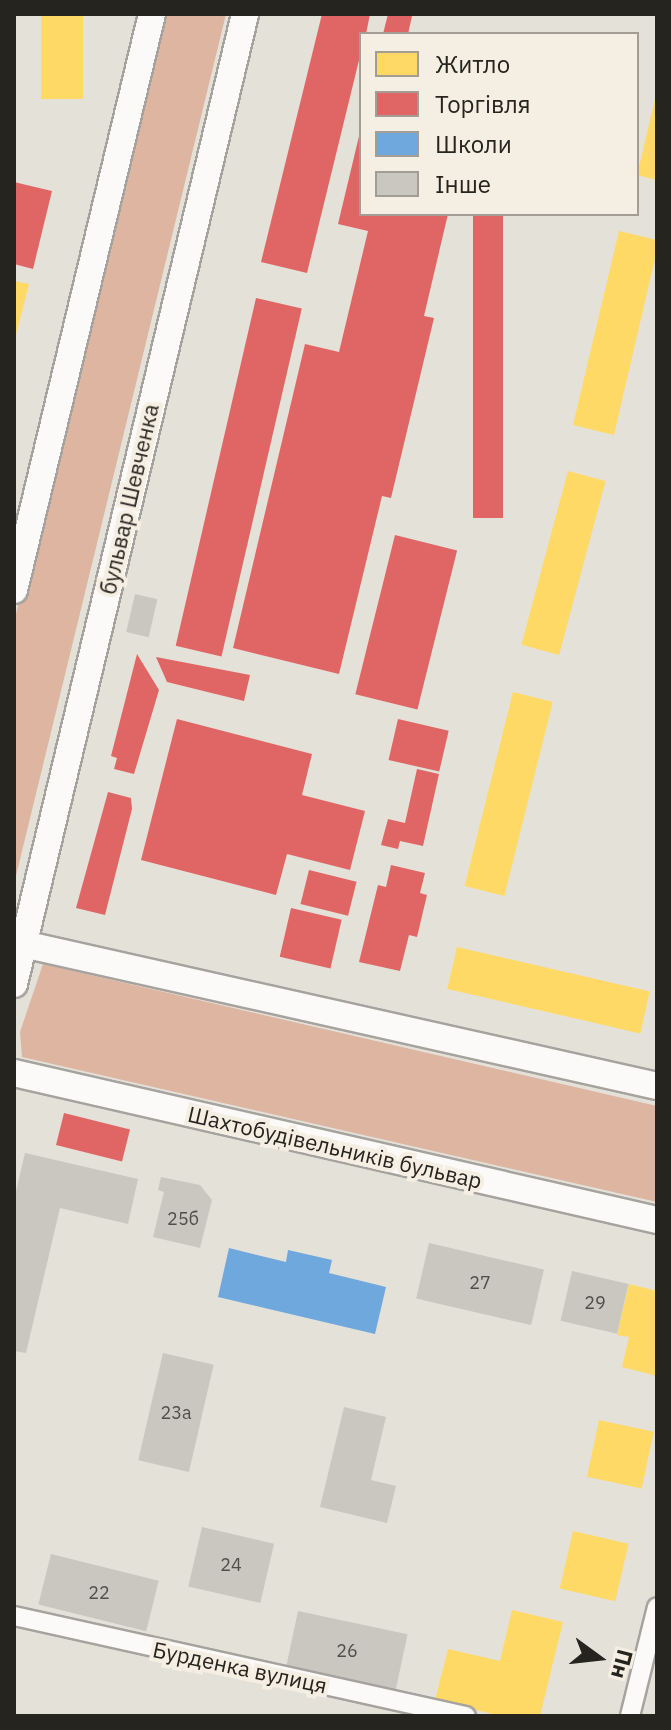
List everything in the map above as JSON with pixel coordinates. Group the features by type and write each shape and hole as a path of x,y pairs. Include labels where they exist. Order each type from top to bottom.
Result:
{"main road":[{"path":"14,590 152,14"},
{"name":"бульвар Шевченка","path":"14,984 19,943 245,14"},
{"path":"19,943 657,1086"},
{"name":"Шахтобудівельників бульвар","path":"14,1073 657,1220"}],"street":[{"path":"630,1716 657,1607"},
{"name":"Бурденка вулиця","path":"14,1616 466,1716"}],"shaded area":[{"path":"161,14 226,14 14,884 14,622"},
{"path":"43,964 657,1106 657,1202 22,1057 20,1032"}],"building: Житло":[{"path":"41,14 83,14 83,99 41,99"},
{"path":"656,95 657,180 639,176"},
{"path":"619,231 657,240 657,250 614,435 573,425"},
{"path":"14,281 29,284 15,339 14,339"},
{"path":"568,471 606,481 559,655 521,645"},
{"path":"513,692 553,702 504,896 465,886"},
{"path":"457,947 650,992 640,1033 447,989"},
{"path":"629,1284 657,1291 657,1376 622,1367 629,1337 617,1335"},
{"path":"599,1420 654,1432 642,1488 587,1477"},
{"path":"573,1531 629,1544 615,1601 560,1588"},
{"path":"512,1610 563,1622 540,1716 501,1716 435,1700 448,1649 500,1661"}],"building: Торгівля":[{"path":"322,14 370,14 366,32 359,32 359,60 307,273 261,262"},
{"path":"388,14 412,16 408,32 384,32"},
{"path":"359,136 359,216 448,216 424,316 434,318 391,498 382,496 339,674 233,648 305,344 339,352 368,231 338,224"},
{"path":"14,182 52,191 33,269 14,264"},
{"path":"473,216 503,216 503,518 473,518"},
{"path":"256,298 302,309 221,656 176,646"},
{"path":"395,535 457,550 417,710 355,694"},
{"path":"137,654 159,690 134,774 114,769 117,758 111,756"},
{"path":"156,657 250,675 244,701 167,682"},
{"path":"177,719 312,754 302,795 365,811 350,870 287,854 276,895 141,860"},
{"path":"398,719 449,731 439,772 389,760"},
{"path":"417,769 439,774 423,846 400,841 398,849 381,845 388,819 405,823"},
{"path":"108,792 131,798 132,809 105,915 76,908"},
{"path":"391,865 425,873 420,893 427,895 417,937 409,935 400,971 359,962 378,885 386,887"},
{"path":"309,870 357,882 348,916 301,904"},
{"path":"291,908 342,920 330,968 280,957"},
{"path":"64,1113 130,1129 122,1161 56,1145"}],"building: Школи":[{"path":"229,1248 286,1262 288,1250 332,1260 329,1273 386,1287 375,1334 218,1297"}],"building: Інше":[{"path":"135,594 157,599 149,637 126,632"},
{"path":"25,1153 138,1179 128,1224 60,1208 26,1353 14,1351 14,1200"},
{"path":"161,1177 200,1185 212,1200 200,1248 153,1237 164,1192 158,1190"},
{"path":"429,1243 544,1270 531,1325 416,1299"},
{"path":"572,1271 629,1284 617,1334 561,1321"},
{"path":"163,1353 214,1365 189,1472 138,1460"},
{"path":"344,1407 386,1417 371,1480 396,1486 387,1523 320,1507"},
{"path":"202,1527 274,1544 260,1603 188,1586"},
{"path":"51,1554 159,1581 146,1631 38,1604"},
{"path":"298,1611 408,1634 395,1692 286,1669"}]}
